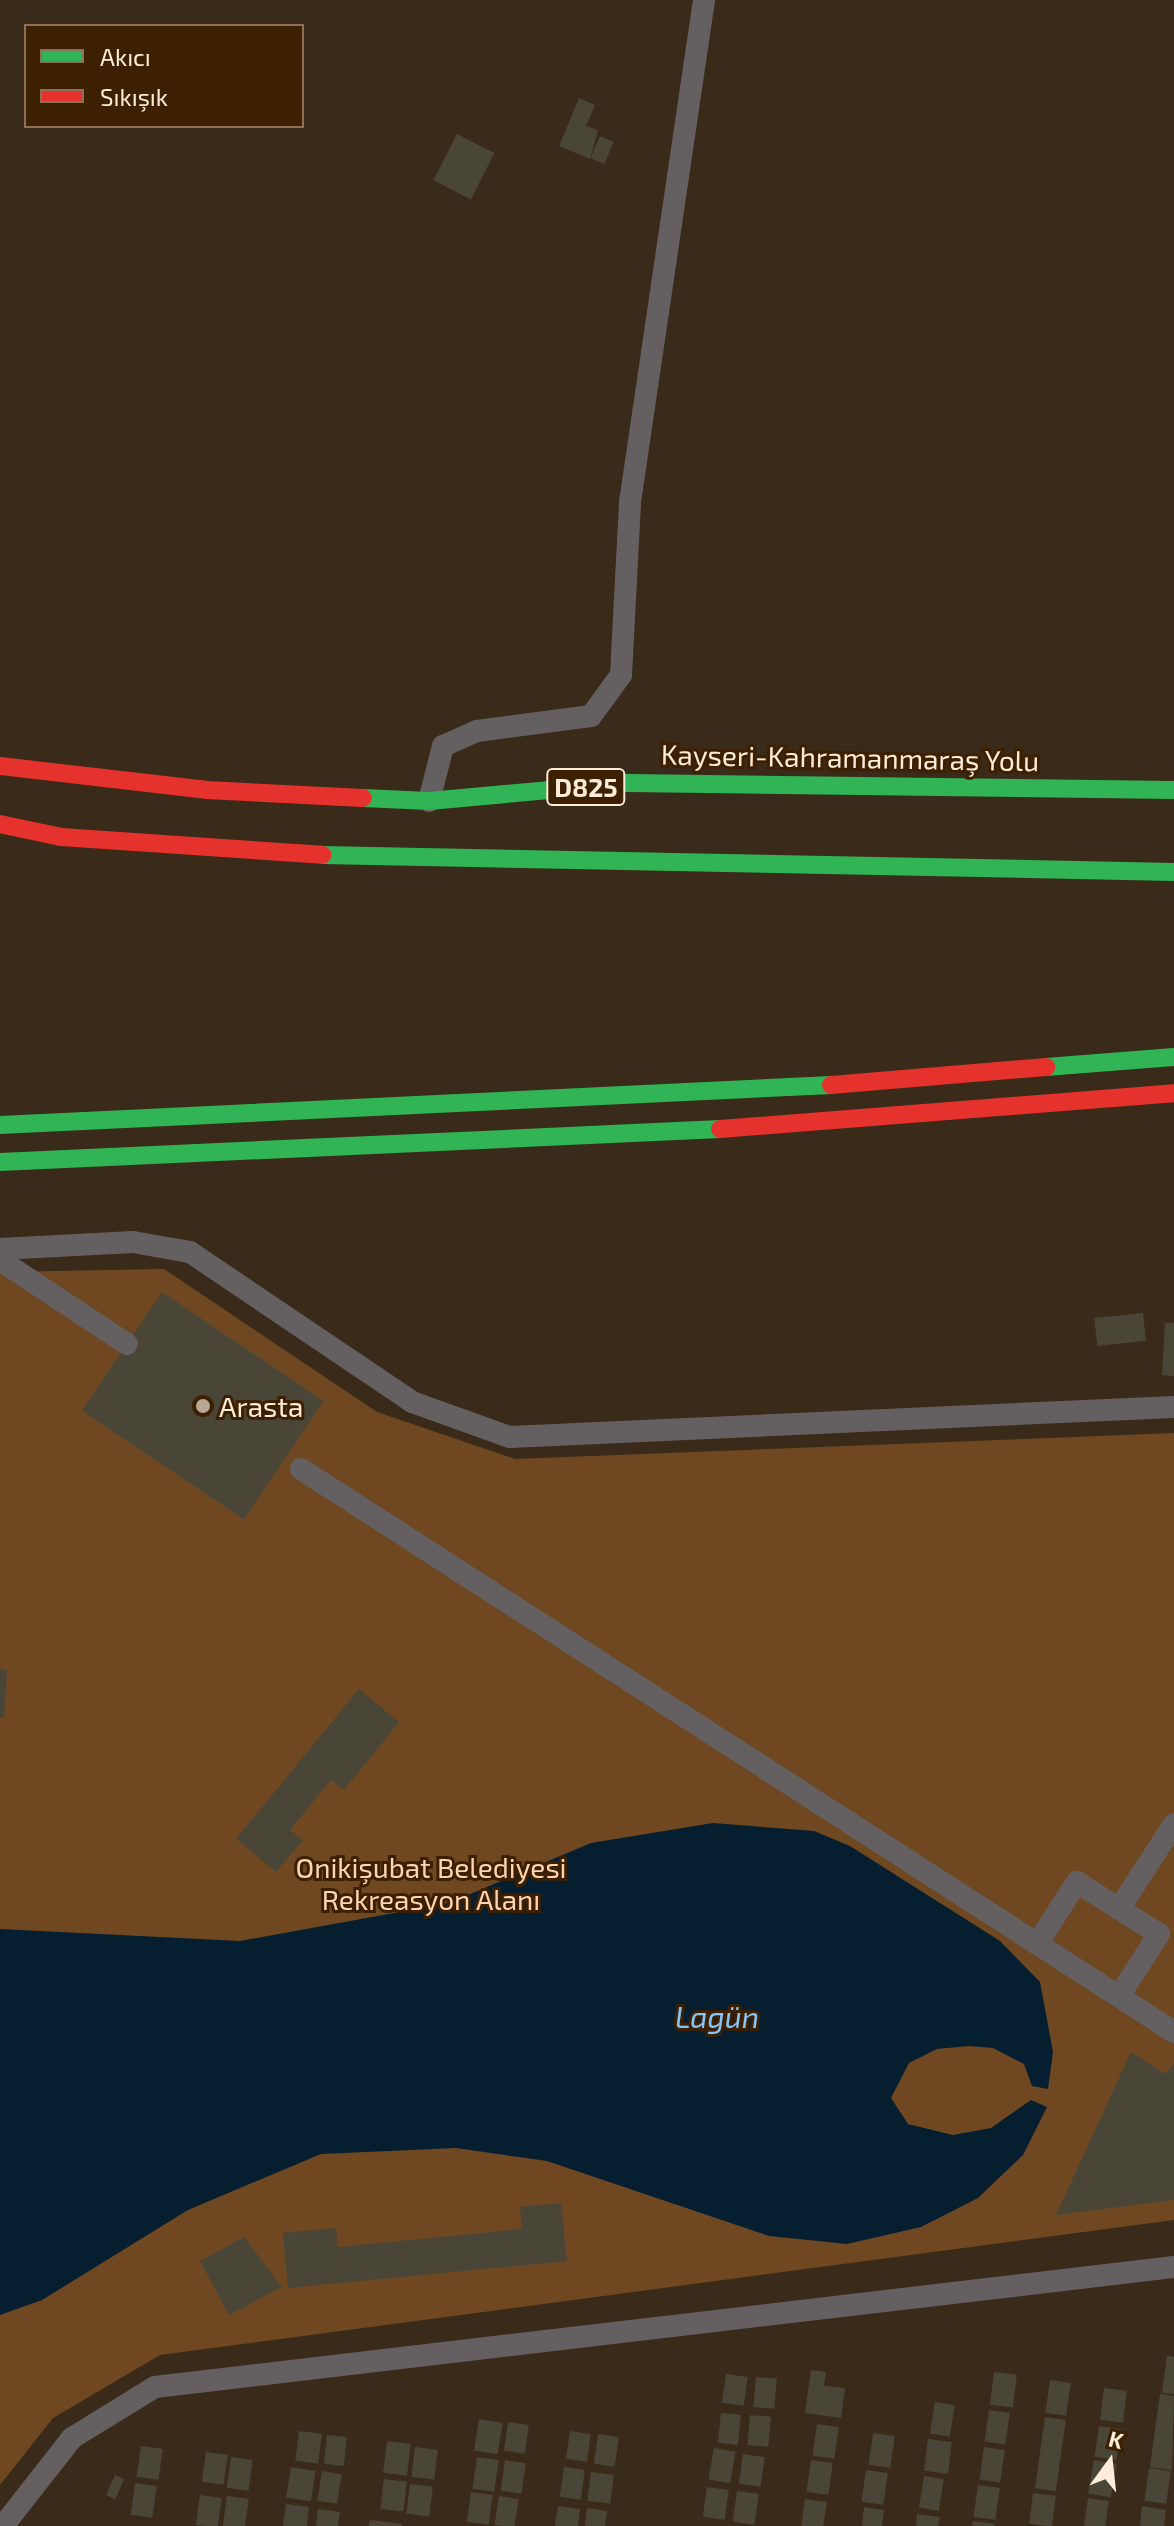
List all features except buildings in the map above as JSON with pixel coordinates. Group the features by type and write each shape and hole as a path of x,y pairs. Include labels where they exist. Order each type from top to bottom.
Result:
{"main road":[{"name":"Kayseri-Kahramanmaraş Yolu","path":"0,766 206,790 429,801 628,783 1174,790"},
{"path":"1086,788 1174,777"},
{"path":"0,824 61,837 252,854 943,870 1174,872"},
{"path":"943,870 1143,893"},
{"path":"0,1125 691,1096 1174,1057"},
{"path":"0,1162 697,1131 1174,1093"}],"street":[{"path":"429,801 443,746 477,731 591,716 621,675 630,502 704,0"},
{"path":"0,1249 133,1242 190,1252 412,1402 510,1437 1174,1407"},
{"path":"0,1260 127,1344"},
{"path":"301,1469 1174,2032"},
{"path":"1119,1909 1174,1824"},
{"path":"1037,1944 1077,1882 1159,1934 1119,1996"},
{"path":"3,2526 72,2438 155,2387 1174,2267"}],"green space":[{"name":"Onikişubat Belediyesi Rekreasyon Alanı","path":"164,1269 377,1412 515,1459 1174,1433 1174,2220 160,2355 53,2418 0,2485 0,1272"}],"water":[{"name":"Lagün","path":"713,1823 814,1831 850,1846 1000,1941 1040,1982 1053,2052 1048,2089 1032,2086 1024,2064 993,2048 969,2046 937,2049 909,2063 891,2098 908,2124 953,2135 991,2128 1031,2100 1047,2107 1023,2155 978,2198 921,2227 847,2244 769,2236 547,2161 456,2148 321,2154 188,2210 42,2300 0,2315 0,1929 240,1941 449,1903 591,1843"}],"traffic: fast":[{"path":"363,798 429,801 628,783 1174,790"},
{"path":"322,855 1174,872"},
{"path":"1046,1067 1174,1057"},
{"path":"0,1125 831,1085"},
{"path":"0,1162 720,1129"}],"traffic: jam":[{"path":"0,766 206,790 363,798"},
{"path":"0,824 61,837 322,855"},
{"path":"831,1085 1046,1067"},
{"path":"720,1129 1174,1093"}],"place":[{"name":"Arasta","path":"203,1406"}]}
